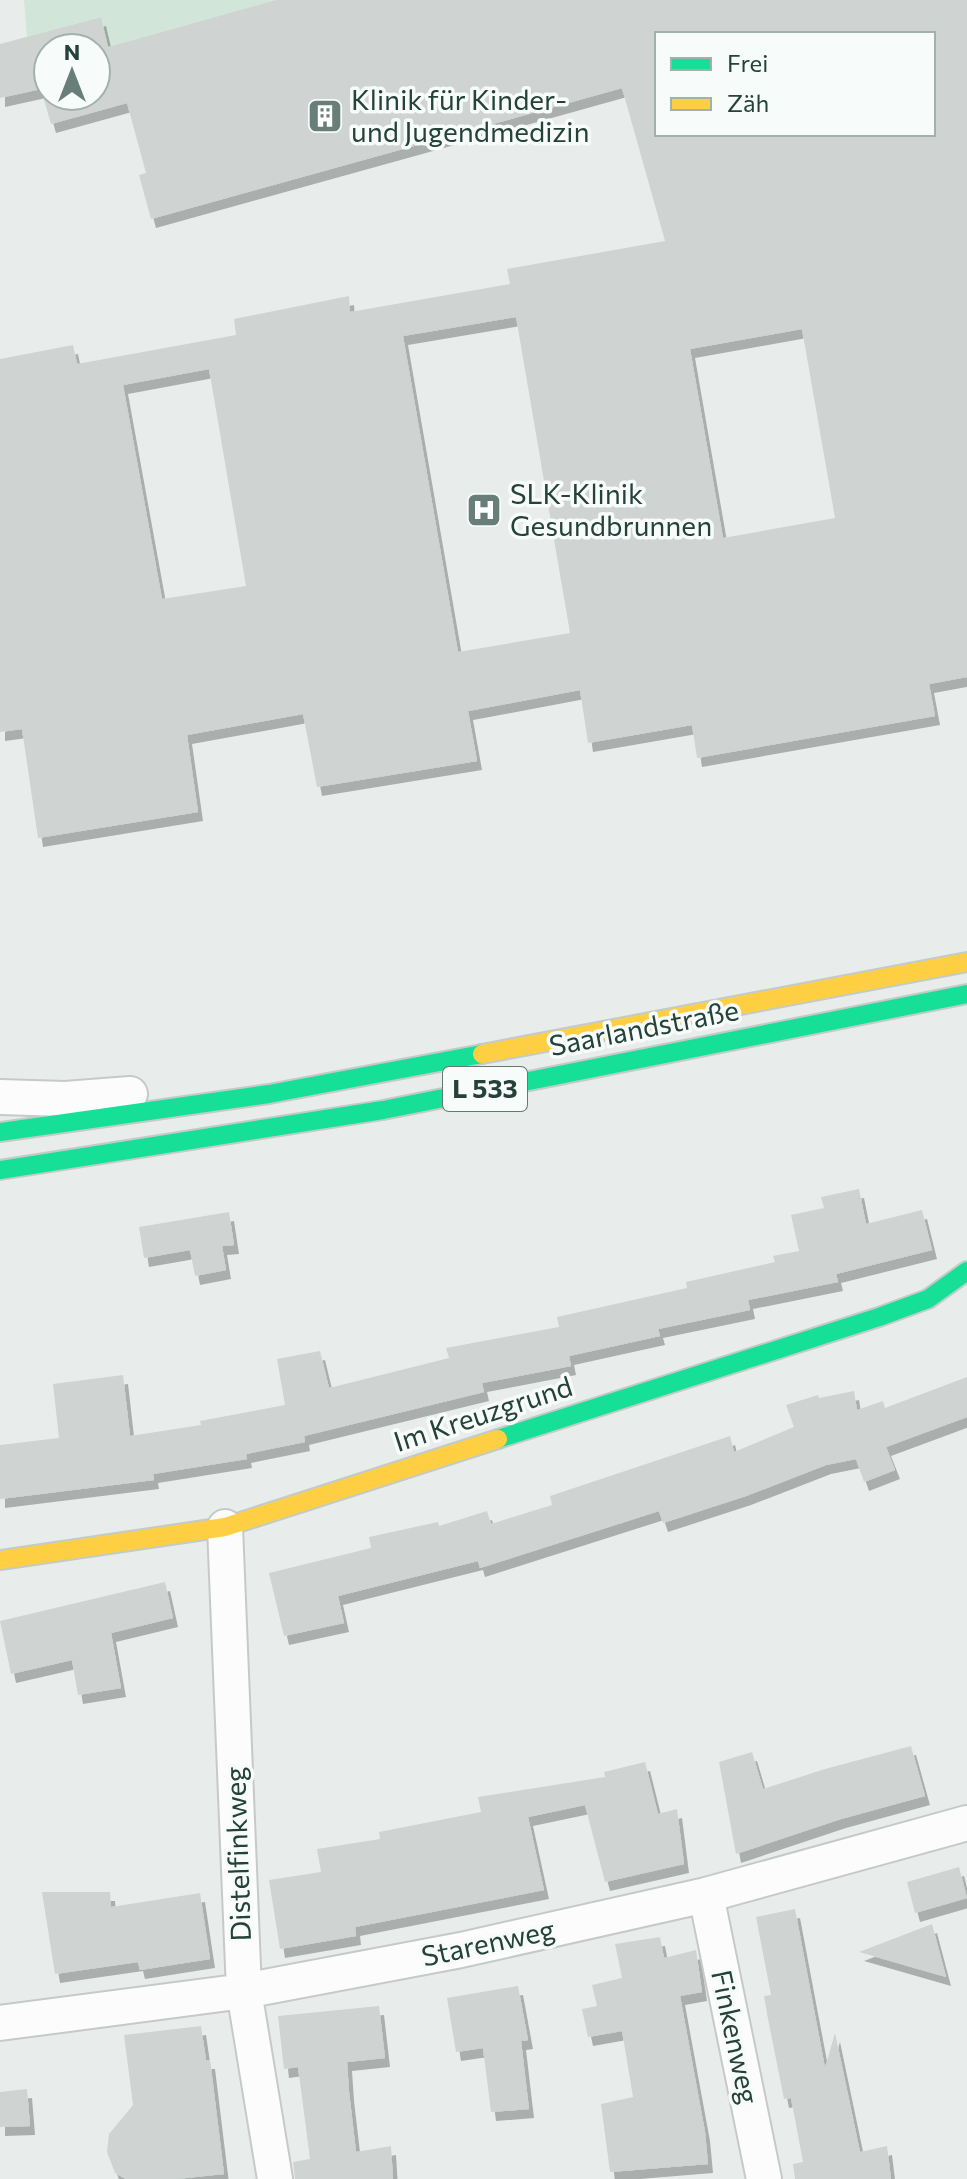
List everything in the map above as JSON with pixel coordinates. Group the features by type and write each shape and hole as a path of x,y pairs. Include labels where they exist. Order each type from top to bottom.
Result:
{"main road":[{"name":"Saarlandstraße","path":"0,1132 269,1094 967,962"},
{"name":"Saarlandstraße","path":"0,1170 383,1110 967,994"},
{"name":"Im Kreuzgrund","path":"0,1560 225,1527 879,1317 928,1299 967,1271"}],"street":[{"path":"0,1097 65,1099 201,1087 269,1094"},
{"name":"Distelfinkweg","path":"225,1527 244,1991 275,2179"},
{"name":"Starenweg","path":"0,2023 244,1991 461,1950 706,1895 967,1823"},
{"name":"Finkenweg","path":"706,1895 764,2179"}],"green space":[{"path":"24,0 276,0 112,46 112,32 104,32 100,17 45,32 32,32 32,36 27,37"}],"building":[{"path":"276,0 967,0 967,677 929,684 935,716 697,758 692,725 588,743 580,690 468,711 477,761 317,787 303,714 187,735 198,812 38,838 22,729 0,732 0,359 73,345 77,364 236,335 234,319 349,296 350,312 510,284 507,269 665,241 622,88 151,219 139,175 146,173 127,103 112,107 112,46","holes":["516,317 570,633 458,652 403,336","802,329 835,518 723,538 690,349","209,369 246,586 162,599 123,385"]},
{"path":"101,17 104,32 45,32"},
{"path":"32,35 32,91 0,98 0,44"},
{"path":"48,112 94,112 51,124"},
{"path":"859,1189 866,1224 922,1210 932,1250 836,1274 838,1282 748,1300 750,1310 658,1329 660,1336 569,1356 571,1366 482,1383 484,1392 304,1436 305,1442 246,1454 247,1459 153,1474 154,1480 0,1499 0,1445 59,1438 53,1384 123,1375 130,1436 201,1425 200,1421 285,1405 277,1359 320,1351 329,1388 449,1358 446,1348 559,1327 557,1317 687,1288 686,1282 775,1262 773,1256 799,1251 791,1215 824,1208 821,1197"},
{"path":"229,1212 234,1245 222,1246 226,1270 195,1276 190,1250 144,1258 139,1227"},
{"path":"967,1377 967,1417 886,1447 895,1470 864,1482 856,1459 826,1465 663,1523 659,1511 480,1568 478,1561 338,1596 344,1623 284,1636 269,1573 371,1548 369,1537 438,1522 439,1526 487,1511 491,1524 552,1505 550,1496 730,1436 734,1452 794,1427 786,1405 818,1395 819,1398 854,1391 857,1410 883,1401 885,1408"},
{"path":"165,1582 173,1618 111,1633 121,1688 78,1695 72,1660 11,1674 0,1621"},
{"path":"911,1746 925,1796 841,1819 736,1854 719,1762 752,1752 763,1789"},
{"path":"645,1762 658,1814 677,1809 684,1864 605,1882 585,1805 528,1817 544,1890 355,1927 356,1936 280,1949 269,1880 321,1872 317,1849 380,1839 379,1832 481,1812 478,1797 605,1777 604,1772"},
{"path":"959,1867 967,1898 915,1913 907,1882"},
{"path":"42,1892 110,1892 111,1907 200,1893 210,1959 140,1970 138,1962 55,1974"},
{"path":"795,1909 825,2068 835,2033 860,2152 887,2146 891,2179 795,2179 793,2164 803,2162 791,2098 784,2099 768,2019 764,1996 771,1995 756,1917"},
{"path":"932,1924 946,1977 859,1952"},
{"path":"660,1937 664,1958 696,1950 702,1992 680,1996 708,2164 610,2172 601,2104 633,2097 622,2031 588,2037 582,2009 597,2006 592,1985 622,1978 615,1944"},
{"path":"518,1986 528,2040 521,2041 529,2109 491,2112 483,2048 456,2052 447,1998"},
{"path":"379,2006 385,2058 347,2062 349,2092 356,2152 391,2146 393,2179 295,2179 293,2162 310,2159 298,2067 284,2069 278,2016"},
{"path":"201,2026 206,2060 210,2060 224,2174 176,2179 126,2179 115,2173 107,2152 109,2134 133,2105 124,2035"},
{"path":"27,2089 30,2126 0,2127 0,2092"}],"traffic: fast":[{"path":"0,1170 383,1110 967,994"},
{"path":"0,1132 269,1094 482,1054"},
{"path":"498,1439 879,1317 928,1299 967,1271"}],"traffic: slow":[{"path":"482,1054 967,962"},
{"path":"0,1560 225,1527 498,1439"}],"place":[{"name":"Klinik für Kinder- und Jugendmedizin","path":"325,116"},
{"name":"SLK-Klinik Gesundbrunnen","path":"484,510"}]}
